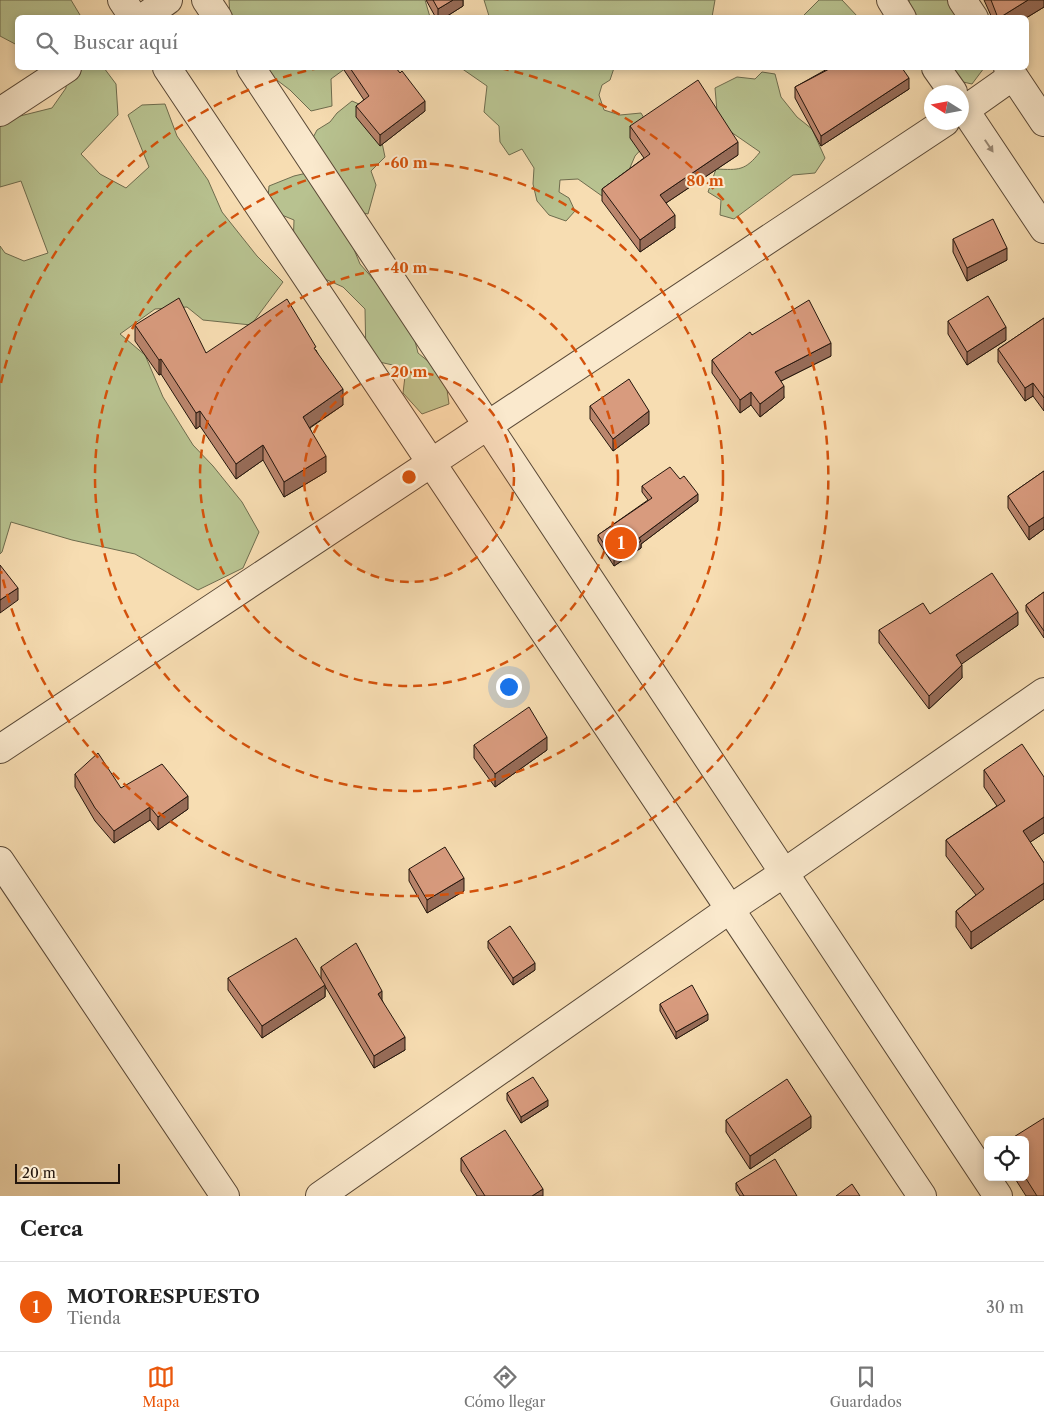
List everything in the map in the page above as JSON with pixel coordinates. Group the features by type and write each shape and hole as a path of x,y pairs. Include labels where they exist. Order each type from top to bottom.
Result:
{"street":[{"path":"122,0 132,15"},
{"path":"148,15 168,0"},
{"path":"206,0 216,15"},
{"path":"891,0 900,15"},
{"path":"962,0 972,15"},
{"path":"0,112 64,70"},
{"path":"168,70 922,1196"},
{"path":"252,70 998,1196"},
{"path":"937,70 945,85"},
{"path":"969,101 1011,72 1044,122"},
{"path":"969,126 1044,229"},
{"path":"0,749 488,426 926,130"},
{"path":"320,1196 1044,692"},
{"path":"0,861 225,1196"}],"green space":[{"path":"0,0 71,0 80,15 15,15 15,44 0,36"},
{"path":"229,0 425,0 429,15 230,15"},
{"path":"484,0 715,0 712,15 489,15"},
{"path":"819,0 842,0 856,15 804,15"},
{"path":"909,0 955,0 966,15 909,15"},
{"path":"66,70 106,70 116,84 118,115 81,154 100,174 126,188 149,167 128,115 142,105 165,104 177,136 208,180 222,212 257,256 283,282 251,325 203,320 187,307 155,309 120,334 145,355 163,397 193,445 242,502 259,532 243,568 198,590 135,554 72,540 11,522 0,554 0,246 5,253 24,261 48,253 21,181 0,187 0,127 8,119 52,108 66,88"},
{"path":"264,70 343,70 331,79 332,106 311,111 290,90"},
{"path":"464,70 613,70 610,80 602,85 599,95 604,110 620,115 641,113 654,135 635,156 629,170 602,196 578,179 560,180 559,192 569,198 575,211 566,221 549,215 537,201 533,184 534,168 522,149 509,155 500,142 499,126 484,112 487,86"},
{"path":"952,70 982,70 972,84 954,80"},
{"path":"762,72 775,74 781,97 797,117 812,129 825,158 815,173 793,175 734,219 720,215 721,200 708,192 716,169 741,168 750,163 760,152 718,123 715,88 737,77 755,79"},
{"path":"352,101 368,108 379,128 385,157 371,171 376,185 368,214 350,210 307,149 317,130 330,122 337,113"},
{"path":"311,172 342,220 360,264 410,321 418,353 445,375 449,404 422,414 403,393 406,368 366,359 365,309 343,287 309,272 293,248 294,220 267,209 269,186 294,176"}],"building":[{"path":"433,0 453,0 438,9"},
{"path":"991,0 1028,0 1004,15 997,15"},
{"path":"351,70 398,70 400,73 402,71 425,101 380,135 356,106 369,96"},
{"path":"827,70 903,70 909,78 821,136 795,87"},
{"path":"698,80 738,142 660,195 675,215 640,240 602,189 650,154 630,126"},
{"path":"993,219 1007,248 967,268 953,239"},
{"path":"988,296 1006,327 967,352 948,321"},
{"path":"179,298 206,353 287,299 316,347 314,348 343,389 303,417 326,456 284,482 263,445 236,464 200,411 196,413 161,359 159,360 135,325"},
{"path":"809,300 831,343 775,372 784,386 760,404 751,392 740,400 712,360 750,332 752,335"},
{"path":"1044,318 1044,398 1033,383 1025,388 998,349"},
{"path":"629,379 649,411 613,439 590,406"},
{"path":"670,467 680,479 684,476 698,494 639,538 641,541 614,559 598,535 652,498 642,486"},
{"path":"1044,471 1044,517 1029,527 1008,496"},
{"path":"0,565 18,588 0,600"},
{"path":"992,573 1018,612 956,655 962,665 929,696 879,630 923,603 930,614"},
{"path":"1044,592 1044,631 1026,605"},
{"path":"529,707 547,737 495,774 474,745"},
{"path":"1022,744 1044,777 1044,817 1023,831 1044,863 1044,883 971,932 956,911 984,889 946,840 1005,801 984,770"},
{"path":"98,753 121,788 162,764 188,796 158,817 150,807 114,831 95,808 75,774"},
{"path":"445,847 464,878 427,900 409,869"},
{"path":"510,926 535,963 513,978 488,941"},
{"path":"296,938 325,985 262,1026 228,978"},
{"path":"356,943 382,991 378,994 405,1037 374,1056 321,967"},
{"path":"692,985 708,1014 676,1032 660,1004"},
{"path":"533,1077 548,1100 521,1117 507,1093"},
{"path":"787,1079 811,1116 750,1156 726,1120"},
{"path":"1044,1118 1044,1196 1037,1196 1028,1181 1029,1136 1015,1136"},
{"path":"505,1130 543,1189 532,1196 485,1196 461,1158"},
{"path":"775,1159 797,1196 744,1196 736,1183"},
{"path":"852,1184 860,1196 836,1196"}],"place":[{"name":"MOTORESPUESTO","path":"621,543"}]}
